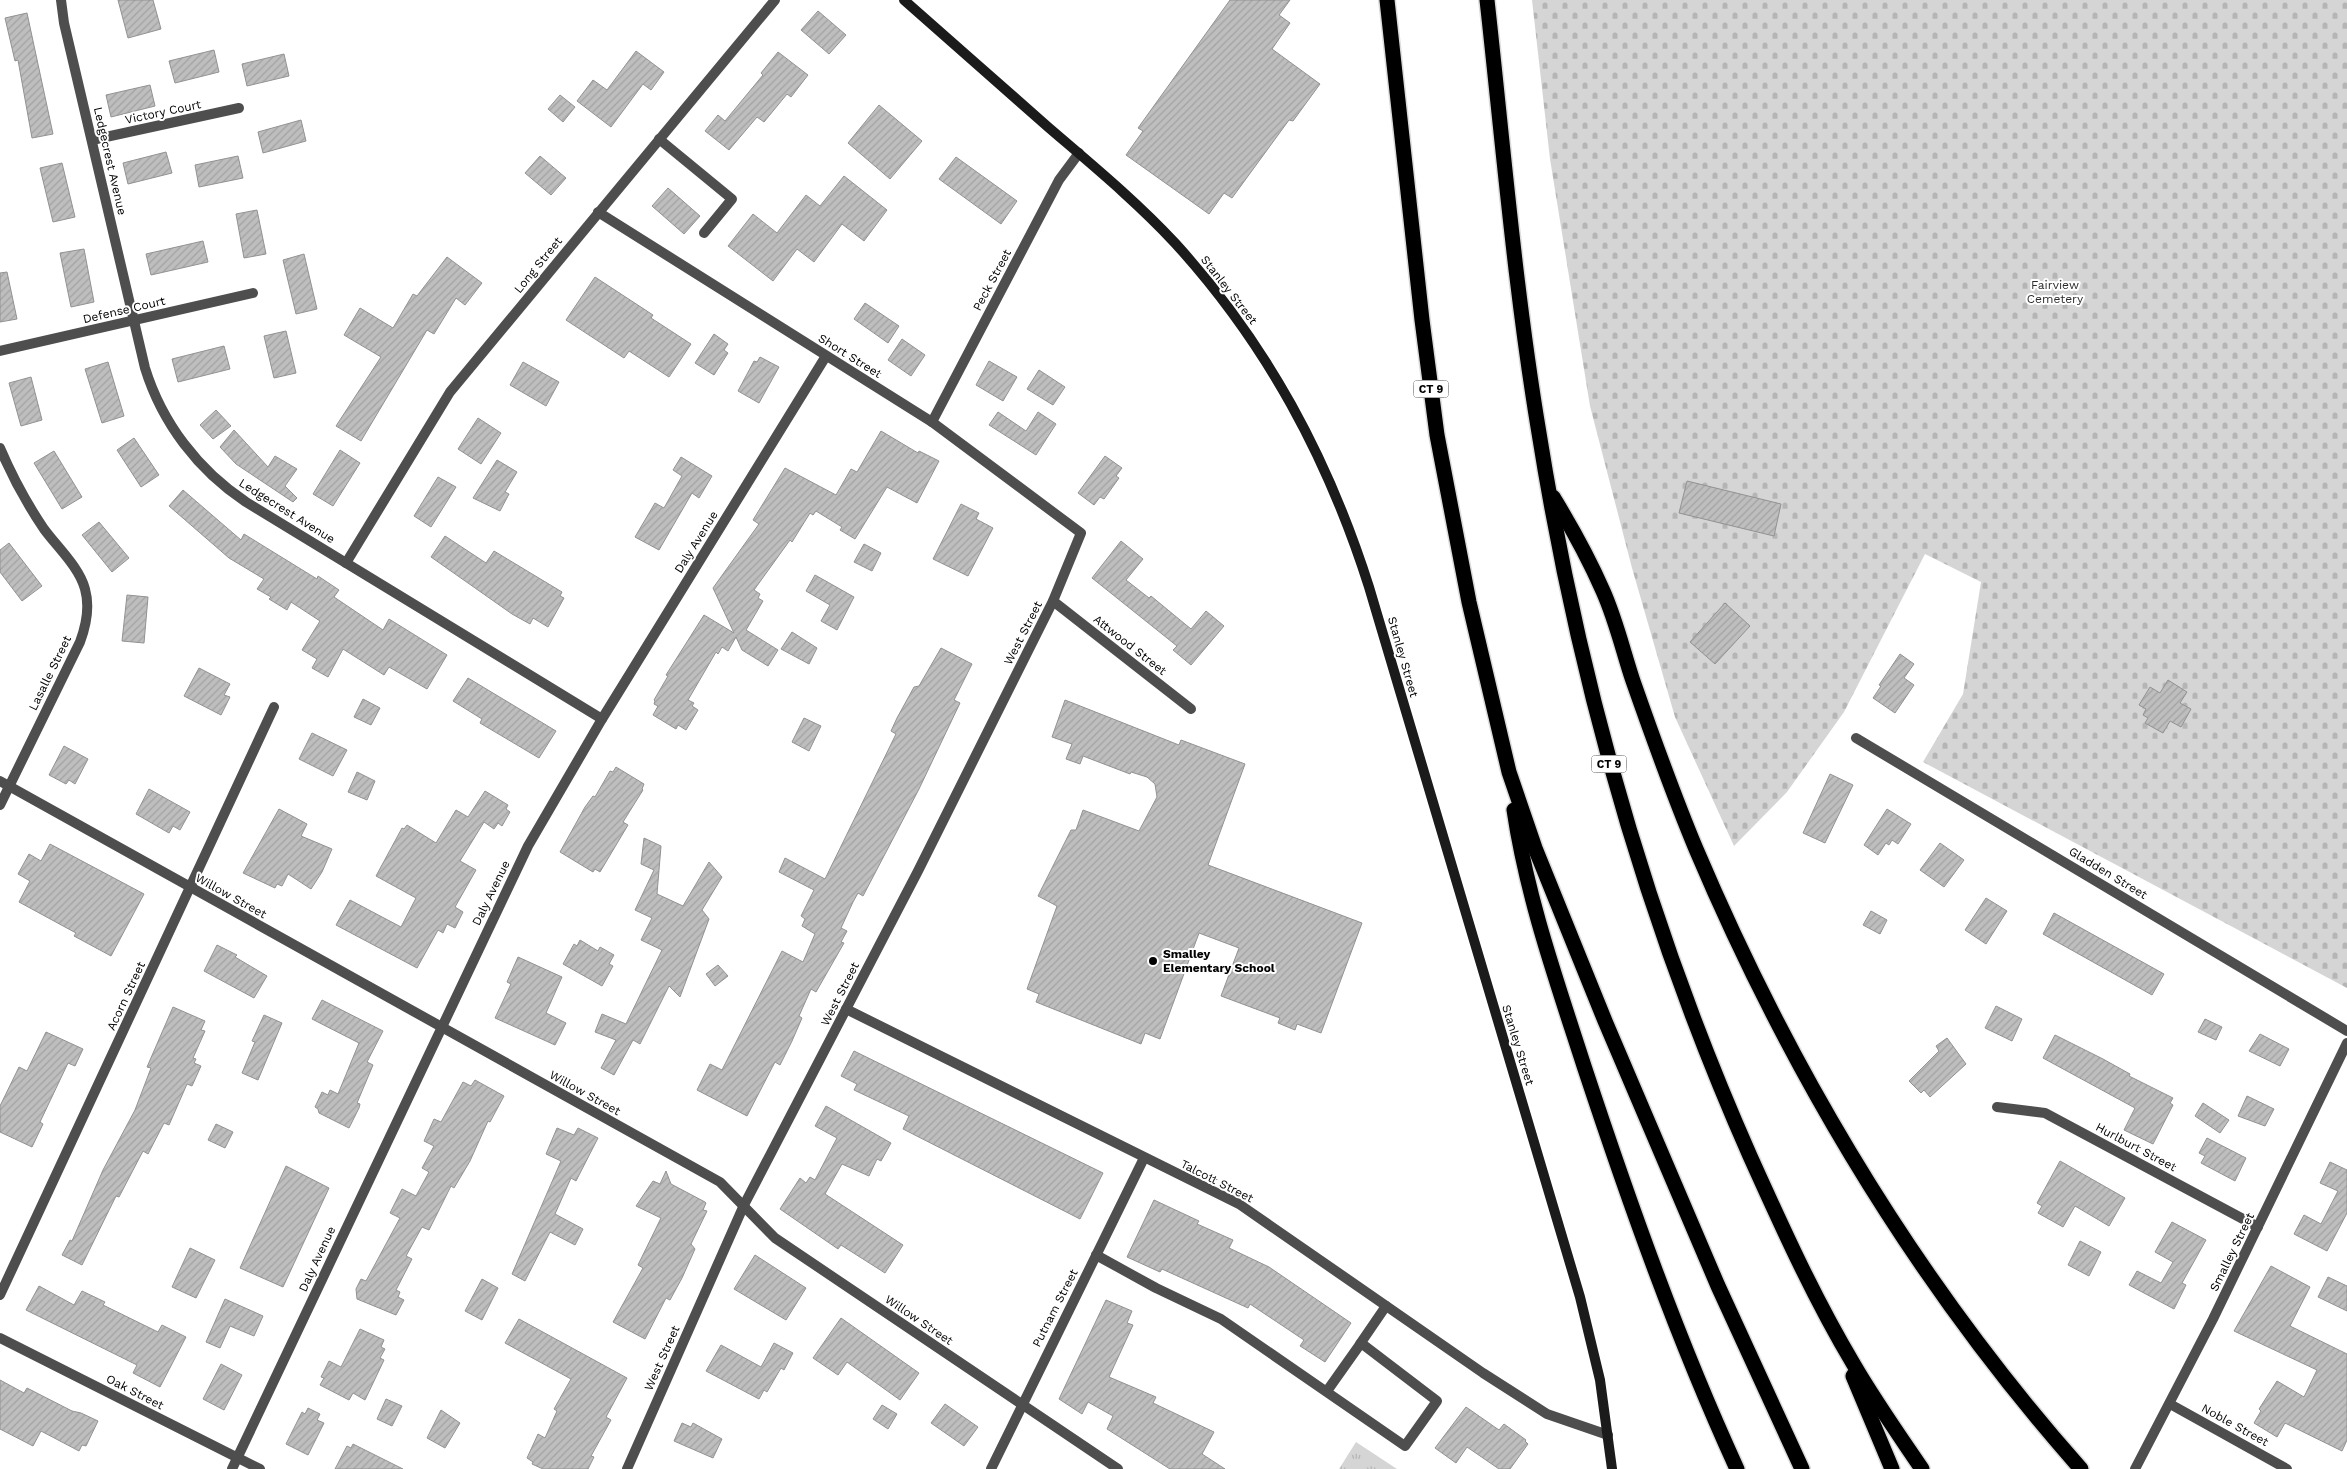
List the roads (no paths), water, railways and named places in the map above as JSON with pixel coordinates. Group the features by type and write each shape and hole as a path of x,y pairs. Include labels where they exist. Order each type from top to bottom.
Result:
{"highway":[{"name":"CT 9","path":"1387,0 1421,310 1437,435 1468,602 1509,772 1535,848 1627,1075 1718,1286 1802,1469"},
{"name":"CT 9","path":"1487,0 1525,342 1548,488 1566,587 1625,821 1650,899 1695,1024 1729,1108 1792,1246 1843,1347 1922,1469"},
{"path":"1548,488 1578,541 1602,590 1651,731 1694,845 1742,952 1800,1065 1862,1171 1948,1301 2014,1388 2081,1469"},
{"path":"1509,772 1520,842 1537,916 1583,1063 1671,1311 1737,1469"},
{"path":"1843,1347 1860,1396 1892,1469"}],"main road":[{"name":"Stanley Street","path":"904,0 1079,153 1160,227 1232,312 1280,384 1311,441 1339,502 1369,587 1560,1226 1598,1370 1612,1469"}],"street":[{"name":"Ledgecrest Avenue","path":"61,0 64,23 145,368 154,392 173,429 191,453 217,479 241,499 602,719"},
{"name":"Long Street","path":"346,563 450,392 775,0"},
{"name":"Victory Court","path":"92,140 239,108"},
{"path":"659,139 732,199 704,233"},
{"name":"Peck Street","path":"932,422 1059,180 1079,153"},
{"name":"Short Street","path":"598,212 932,422 1081,532"},
{"name":"Defense Court","path":"0,351 253,293"},
{"name":"Daly Avenue","path":"232,1469 528,846 602,719 826,356"},
{"name":"Lasalle Street","path":"0,448 34,514 80,576 86,591 87,607 86,621 80,642 5,783 0,805"},
{"name":"West Street","path":"627,1469 744,1205 846,1009 1053,601 1081,532"},
{"name":"Attwood Street","path":"1053,601 1191,709"},
{"name":"Acorn Street","path":"0,1295 274,707"},
{"name":"Gladden Street","path":"1856,738 2347,1031"},
{"name":"Willow Street","path":"5,783 720,1182 775,1238 1118,1469"},
{"name":"Talcott Street","path":"846,1009 1239,1204 1482,1373 1547,1414 1608,1435"},
{"name":"Smalley Street","path":"2135,1469 2170,1404 2347,1043"},
{"name":"Hurlburt Street","path":"1997,1107 2045,1112 2258,1227"},
{"name":"Putnam Street","path":"991,1469 1144,1158"},
{"path":"1096,1255 1156,1288 1221,1319 1405,1446 1437,1401 1361,1342 1360,1344"},
{"path":"1327,1391 1386,1306"},
{"name":"Oak Street","path":"0,1338 260,1469"},
{"name":"Noble Street","path":"2170,1404 2287,1469"}],"place":[{"name":"Smalley Elementary School","path":"1153,961"}],"park label":[{"name":"Fairview Cemetery","path":"2055,292"}]}
